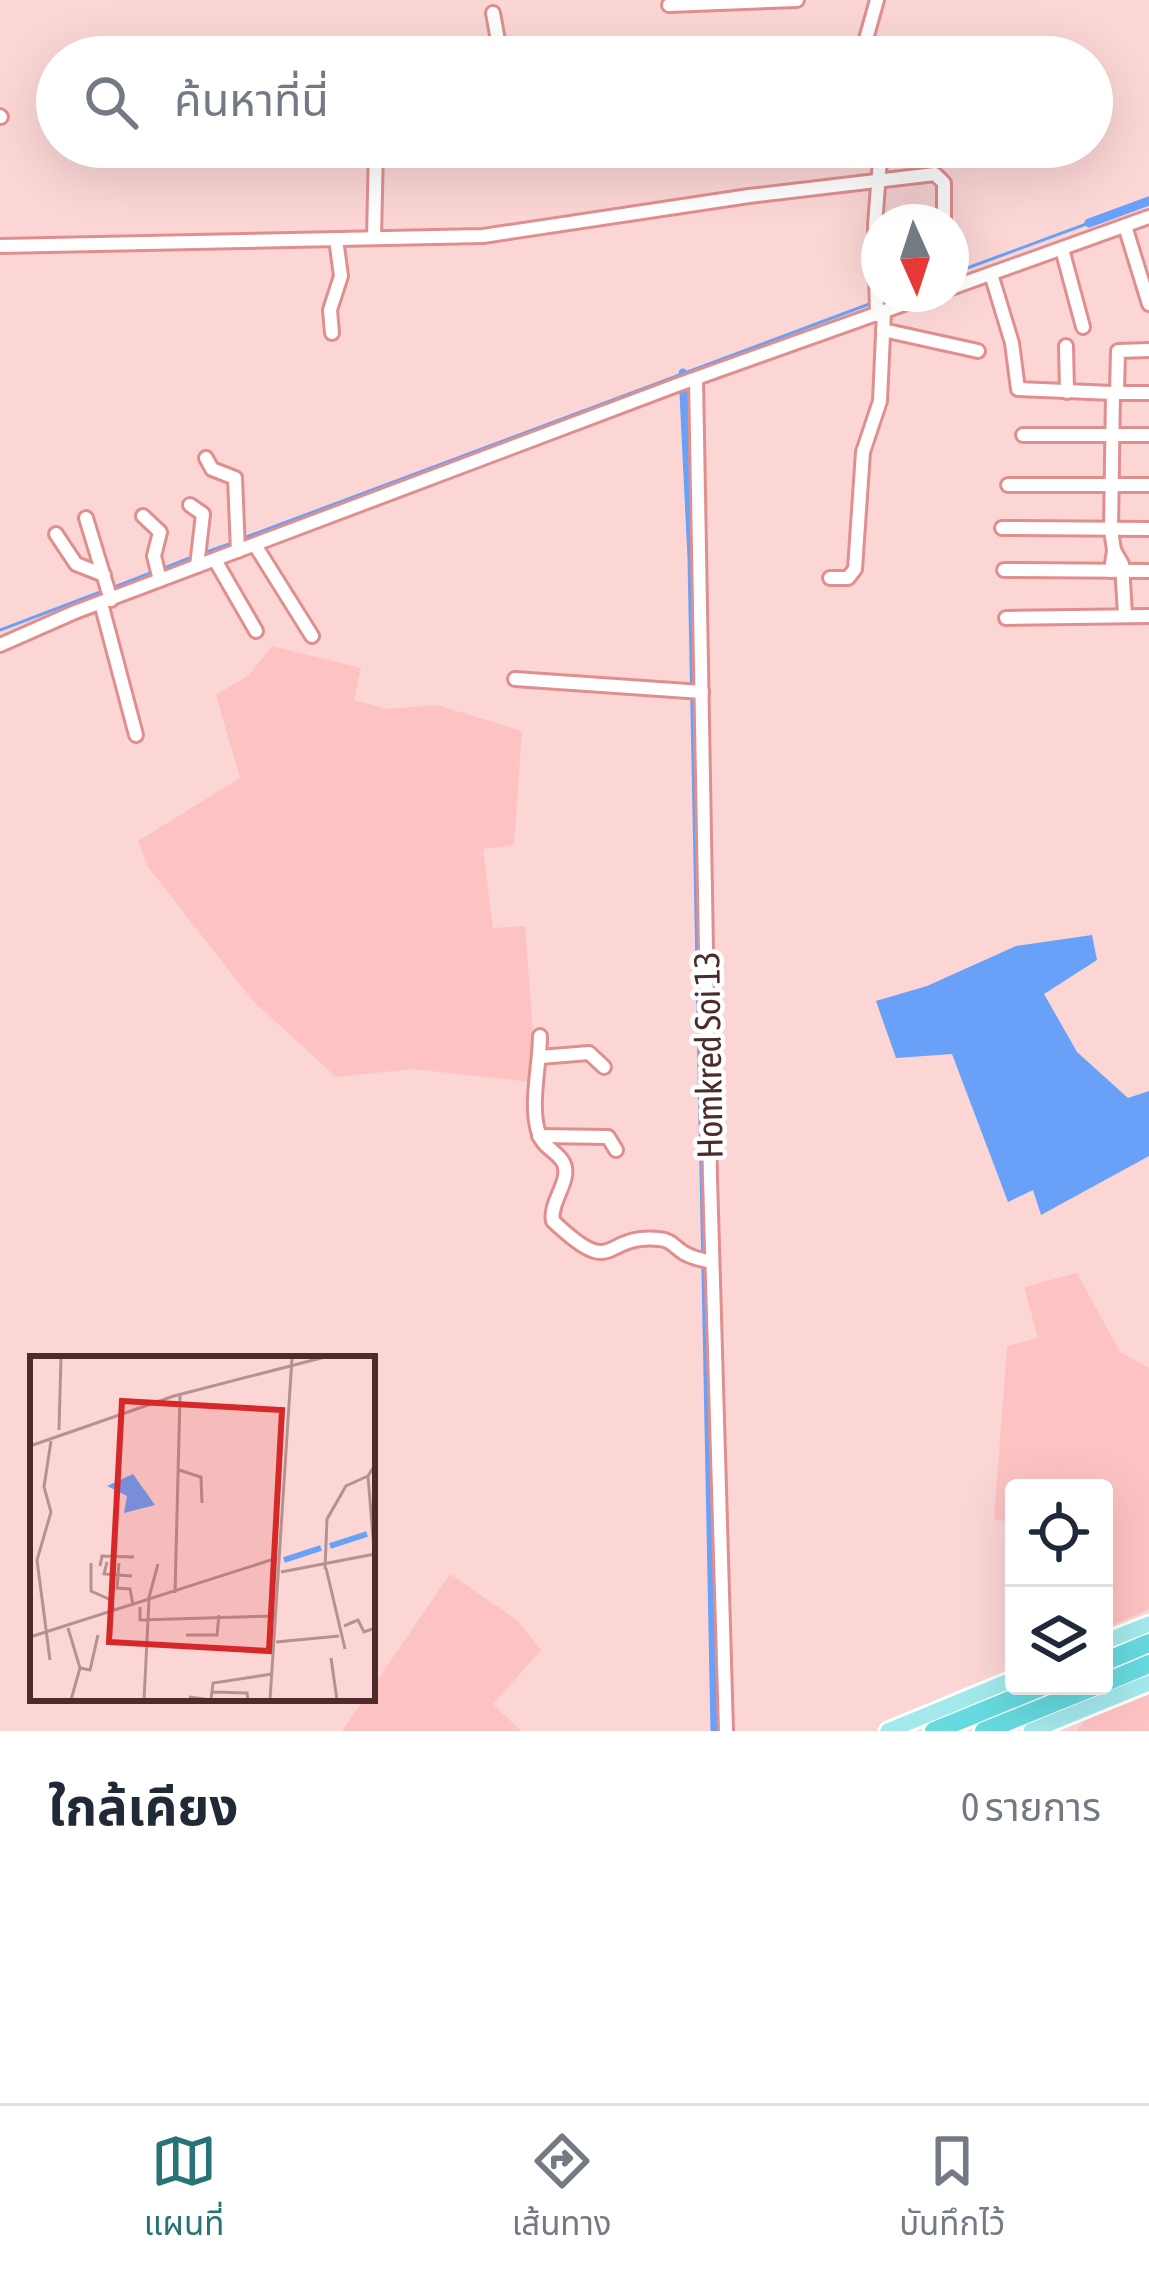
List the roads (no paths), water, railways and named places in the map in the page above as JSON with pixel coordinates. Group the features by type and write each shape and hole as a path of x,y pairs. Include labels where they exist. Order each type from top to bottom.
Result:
{"highway":[{"path":"1113,1658 1149,1643"},
{"path":"1113,1679 1149,1664"},
{"path":"934,1731 1022,1695"},
{"path":"984,1731 1073,1695"}],"main road":[{"path":"1113,1638 1149,1624"},
{"path":"888,1731 1005,1683"},
{"path":"1031,1731 1149,1683"}],"street":[{"path":"669,5 797,0"},
{"path":"867,36 877,0"},
{"path":"493,13 497,36"},
{"path":"374,238 376,168"},
{"path":"877,204 879,168"},
{"path":"0,246 519,232 749,196 941,176 943,204"},
{"path":"969,281 1149,217"},
{"path":"1125,226 1149,304"},
{"path":"332,333 330,310 341,276 336,239"},
{"path":"1062,249 1083,327"},
{"path":"991,274 1012,343 1018,389 1149,392"},
{"path":"0,645 106,591 196,558 215,560 237,544 255,545 862,312"},
{"path":"830,578 848,578 855,568 863,452 880,400 883,330 878,312"},
{"path":"883,330 978,350"},
{"path":"1066,346 1067,392"},
{"path":"1125,615 1111,530 1111,435 1118,351 1149,350"},
{"name":"Homkred Soi 13","path":"687,382 707,1261 726,1731"},
{"path":"1023,435 1149,435"},
{"path":"206,458 212,469 235,478 237,544"},
{"path":"1008,485 1149,485"},
{"path":"190,505 202,514 196,558"},
{"path":"143,516 160,532 158,573"},
{"path":"86,518 136,735"},
{"path":"1002,528 1149,529"},
{"path":"56,534 76,564 106,591"},
{"path":"255,545 312,636"},
{"path":"215,560 256,631"},
{"path":"1004,570 1149,572"},
{"path":"1006,618 1149,616"},
{"path":"515,679 695,691"},
{"path":"540,1036 539,1136 564,1165 551,1217 587,1250 605,1253 651,1238 668,1240 687,1255 707,1261"},
{"path":"540,1057 590,1052 604,1067"},
{"path":"539,1136 608,1137 616,1150"}],"water":[{"path":"1092,935 1097,960 1044,994 1077,1052 1128,1098 1149,1091 1149,1156 1041,1215 1033,1190 1008,1202 952,1054 896,1058 876,1001 927,986 1016,946"}],"waterway":[{"path":"1089,223 1149,201"},
{"path":"969,267 1108,216"},
{"path":"241,539 861,307"},
{"path":"683,373 692,558 715,1731"},
{"path":"201,554 232,543"},
{"path":"162,569 192,557"},
{"path":"112,588 153,572"},
{"path":"0,630 103,591"}]}
